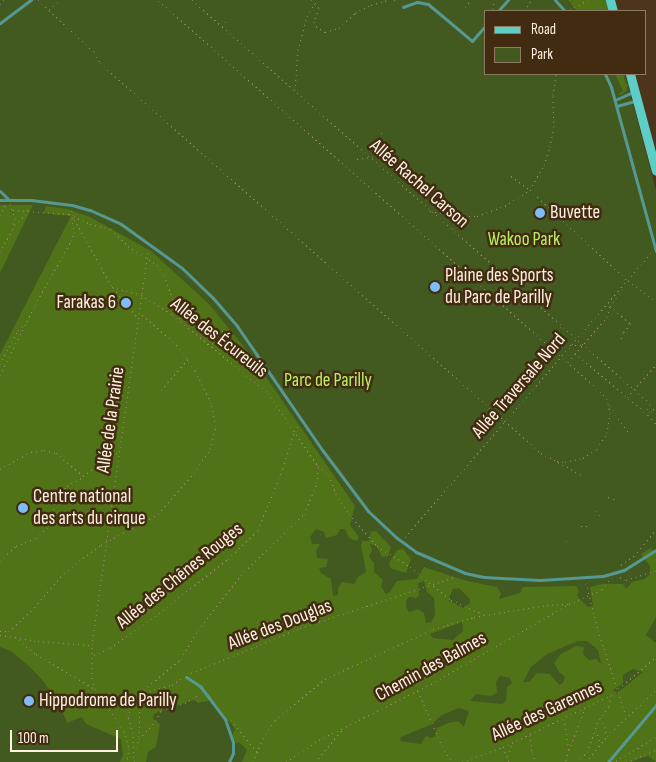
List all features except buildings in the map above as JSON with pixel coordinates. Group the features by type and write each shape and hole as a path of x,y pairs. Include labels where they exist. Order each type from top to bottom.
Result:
{"street":[{"path":"630,75 656,171"}],"lane":[{"path":"1,22 31,0"},
{"path":"499,10 508,0"},
{"path":"555,0 565,10"},
{"path":"403,7 417,2 428,4 472,41 483,28"},
{"path":"605,75 615,100 656,250"},
{"path":"615,100 635,96"},
{"path":"616,106 635,96"},
{"path":"0,191 8,199"},
{"path":"0,200 31,200 72,204 90,210 121,224 150,243 193,278 237,326 368,511 402,542 430,559 465,573 501,579 582,579 613,574 624,570 656,550"},
{"path":"186,677 200,686 225,720 230,730 233,752 229,762"},
{"path":"608,762 656,705"}],"path":[{"path":"0,4 4,0"},
{"path":"38,0 94,52 100,63 505,422 541,453 581,475"},
{"path":"48,9 60,0"},
{"name":"Allée Rachel Carson","path":"192,0 653,406"},
{"path":"311,0 320,8 314,22 320,30 325,32 339,28 356,13 371,5 387,0"},
{"path":"295,91 298,50 307,16 314,3 318,0"},
{"path":"465,7 471,0"},
{"path":"568,10 587,0"},
{"path":"159,1 600,392 628,432"},
{"path":"222,26 227,21"},
{"path":"429,210 460,216 477,216 505,206 530,190 544,165 550,147 554,127 553,95 556,75"},
{"path":"357,159 370,158 383,130"},
{"path":"339,161 342,158"},
{"path":"511,176 530,190 628,281 656,302"},
{"path":"8,199 13,210 14,225"},
{"path":"0,215 8,199"},
{"path":"0,252 14,225 28,210 31,200"},
{"path":"0,375 71,241 74,233 72,204"},
{"path":"534,213 539,207 542,209 546,205"},
{"path":"13,210 72,215 90,224 111,229 128,246 157,266 164,275 181,322"},
{"path":"440,219 442,213"},
{"path":"72,215 112,287 138,318"},
{"path":"452,230 460,216"},
{"name":"Allée de la Prairie","path":"95,689 92,679 92,645 150,243"},
{"name":"Allée Traversale Nord","path":"402,542 572,344 656,250"},
{"path":"567,363 607,317 610,306 628,281"},
{"name":"Allée des Écureuils","path":"112,287 141,295 181,322 268,393 318,466 329,475 336,494 349,514 377,546 434,584 452,600 484,615"},
{"path":"610,306 631,324 623,333 620,342"},
{"path":"5,635 31,612 64,573 107,543 158,514 194,473 210,449 216,426 213,410 188,358 139,311"},
{"path":"0,364 18,330 27,322"},
{"path":"222,331 230,331 237,326"},
{"path":"562,326 555,336 572,344 582,345"},
{"path":"206,344 225,342 230,338 230,331"},
{"path":"575,353 656,424"},
{"path":"161,390 188,358"},
{"path":"627,398 656,365"},
{"path":"650,412 647,409 651,404"},
{"path":"557,461 583,458 597,449 607,434 609,405"},
{"path":"648,416 653,409 656,410"},
{"name":"Allée des Chênes Rouges","path":"93,656 110,648 155,616 228,559 258,530 283,468 294,431 303,420"},
{"path":"0,469 31,452 44,450 56,453 83,476"},
{"path":"0,561 16,546 36,538 47,528 58,496 67,486 119,451"},
{"path":"134,762 133,733 128,717 130,709 140,693 181,658 198,630 241,575 304,514 317,483 318,466"},
{"path":"608,497 614,499 617,496"},
{"path":"596,511 600,515"},
{"path":"582,526 590,526"},
{"name":"Chemin des Balmes","path":"286,762 319,740 418,691 569,604 602,589 623,563 634,556 656,530"},
{"path":"613,574 626,580 656,570"},
{"name":"Allée des Douglas","path":"107,708 140,693 172,685 196,670 300,628 465,573"},
{"name":"Allée des Garennes","path":"462,762 513,742 584,710 612,696 617,690 586,582 582,579"},
{"path":"253,762 263,738 275,720 325,679 433,628 484,615 547,605 569,604"},
{"path":"0,631 11,631"},
{"path":"0,635 92,645"},
{"path":"16,638 36,654 95,689 124,731 129,748 127,762"},
{"path":"626,716 617,690 656,657"},
{"path":"586,762 626,716 656,690"},
{"path":"418,691 442,746 452,762"},
{"path":"135,749 139,739 140,693"},
{"path":"139,739 156,721 161,710 185,703 196,696 208,698"},
{"path":"577,762 587,752 600,718 609,706 612,696"},
{"path":"565,762 584,710"},
{"path":"226,714 257,752"},
{"path":"600,718 607,736"},
{"path":"564,719 568,750"},
{"path":"596,728 600,744"},
{"path":"315,762 343,729"},
{"path":"530,734 532,753 536,762"},
{"path":"615,762 656,737"},
{"path":"508,757 513,742"},
{"path":"503,746 509,762"},
{"path":"626,762 656,750"}],"green space":[{"name":"Parc de Parilly","path":"0,0 606,0 609,10 483,10 483,75 625,75 656,190 656,762 0,762"},
{"path":"568,0 606,0 609,10 576,10"},
{"path":"615,75 623,75 626,84 628,84 626,91 621,95 619,94 623,91"},
{"path":"0,205 33,205 0,273"},
{"path":"46,206 67,209 88,216 151,251 209,304 253,358 355,506 350,525 359,537 357,541 349,538 345,529 340,529 337,535 326,538 324,532 316,529 310,537 312,544 320,544 316,551 317,558 328,559 326,567 319,568 321,573 331,579 333,596 338,595 338,588 342,582 354,584 358,577 366,572 361,545 362,541 369,541 371,532 376,531 391,547 388,556 382,557 377,546 370,544 372,550 369,557 374,563 374,572 383,580 381,587 386,594 390,592 397,581 417,579 424,567 467,581 497,587 501,593 499,599 520,593 523,587 576,586 579,591 577,596 588,607 593,606 590,587 602,584 623,584 626,589 632,582 645,579 650,574 650,566 641,554 651,548 656,553 656,617 646,635 656,643 656,762 648,756 630,762 242,762 247,750 239,742 237,744 232,736 235,729 212,700 198,703 194,700 154,714 153,719 160,724 156,747 148,752 146,762 120,762 123,755 121,739 86,724 82,717 67,723 61,708 44,682 11,651 0,647 0,354 71,216 44,213","holes":["424,581 427,592 434,598 435,615 431,622 426,623 424,613 418,609 409,612 406,607 406,601 409,597 416,598 419,595 418,583","459,588 470,599 470,603 463,608 448,600 453,589","462,622 463,631 453,640 433,638 430,634","578,641 587,641 598,650 601,664 596,659 589,660 583,654 584,647 576,646 561,654 554,663 559,672 565,677 563,683 559,685 550,674 537,673 529,682 523,682 531,667 547,654","633,669 643,672 616,694 613,690 623,683 623,675","500,676 510,678 512,683 507,687 506,701 502,704 470,701 476,694 491,696 497,693 496,682","459,708 469,711 464,727 458,721 448,723 437,728 435,736 431,738 426,736 421,744 400,741 401,737 432,724 442,715"]},
{"path":"403,549 411,559 406,573 390,568 389,563 397,550"}],"place":[{"name":"Buvette","path":"540,213"},
{"name":"Plaine des Sports du Parc de Parilly","path":"435,287"},
{"name":"Farakas 6","path":"126,303"},
{"name":"Centre national des arts du cirque","path":"23,508"},
{"name":"Hippodrome de Parilly","path":"29,701"}],"park label":[{"name":"Wakoo Park","path":"524,240"}]}
